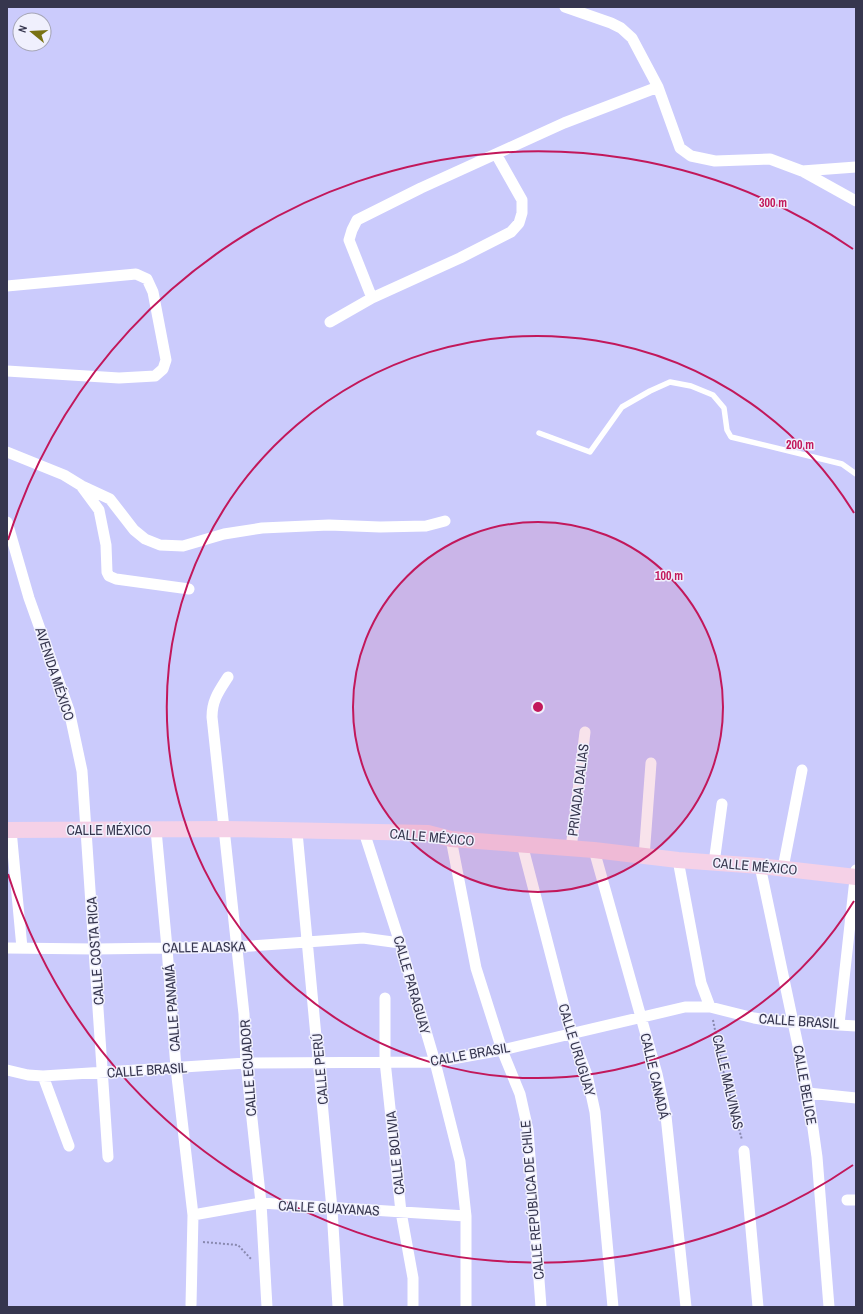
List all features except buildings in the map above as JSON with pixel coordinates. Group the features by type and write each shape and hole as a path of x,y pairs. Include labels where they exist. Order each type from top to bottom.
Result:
{"street":[{"path":"565,7 621,28 632,38 658,87 680,148 691,156 715,161 770,159 802,172 856,201"},
{"path":"372,298 350,240 352,230 357,220 421,188 564,123 658,87"},
{"path":"330,322 372,298 460,258 511,232 519,223 522,213 522,200 496,154"},
{"path":"802,172 856,166"},
{"path":"7,286 136,274 147,279 153,292 166,360 163,369 155,376 119,378 7,370"},
{"path":"7,452 64,475 82,486 110,499 134,530 145,539 160,545 183,546 224,534 262,528 328,525 380,527 426,526 445,520"},
{"path":"82,486 99,510 106,545 107,572 109,576 116,579 189,588"},
{"name":"AVENIDA MÉXICO","path":"7,522 28,598 68,710 82,771 86,830"},
{"name":"CALLE ECUADOR","path":"228,677 212,705 244,1014 246,1063 261,1204 267,1307"},
{"name":"PRIVADA DALIAS","path":"571,849 585,732"},
{"path":"644,857 651,763"},
{"path":"783,868 802,770"},
{"path":"714,863 722,804"},
{"name":"CALLE MÉXICO","path":"9,830 225,829 297,832 428,834 451,839 594,850 678,860 856,874"},
{"path":"9,830 22,948"},
{"name":"CALLE COSTA RICA","path":"86,830 104,1073 108,1157"},
{"name":"CALLE PANAMÁ","path":"156,830 176,1068 193,1215 194,1242 191,1305"},
{"name":"CALLE PERÚ","path":"297,832 332,1209 338,1307"},
{"name":"CALLE PARAGUAY","path":"364,832 400,943 435,1062 460,1161 466,1216 466,1307"},
{"name":"CALLE REPÚBLICA DE CHILE","path":"451,839 476,968 502,1050 520,1094 528,1130 541,1307"},
{"name":"CALLE URUGUAY","path":"522,844 571,1033 588,1075 595,1112 613,1307"},
{"name":"CALLE CANADÁ","path":"594,850 657,1074 666,1116 686,1307"},
{"path":"678,860 701,983 710,1007"},
{"name":"CALLE BELICE","path":"760,866 808,1093 817,1157 829,1307"},
{"path":"839,1024 856,874"},
{"name":"CALLE ALASKA","path":"7,948 95,949 237,947 363,938 400,943"},
{"name":"CALLE BOLIVIA","path":"385,998 385,1061 401,1212 413,1278 414,1307"},
{"name":"CALLE BRASIL","path":"7,1070 28,1075 43,1076 246,1063 385,1061 435,1062 502,1050 685,1007 710,1007 754,1018 856,1026"},
{"path":"43,1076 69,1146"},
{"path":"808,1093 856,1098"},
{"path":"744,1150 758,1307"},
{"name":"CALLE GUAYANAS","path":"193,1215 261,1204 466,1216"}],"lane":[{"path":"539,433 590,452 594,449 604,431 622,407 650,391 670,382 691,386 713,395 724,408 727,430 731,437 842,464 856,474"}],"path":[{"name":"CALLE MALVINAS","path":"710,1007 723,1070 744,1150"},
{"path":"194,1242 238,1245 264,1273"}]}
